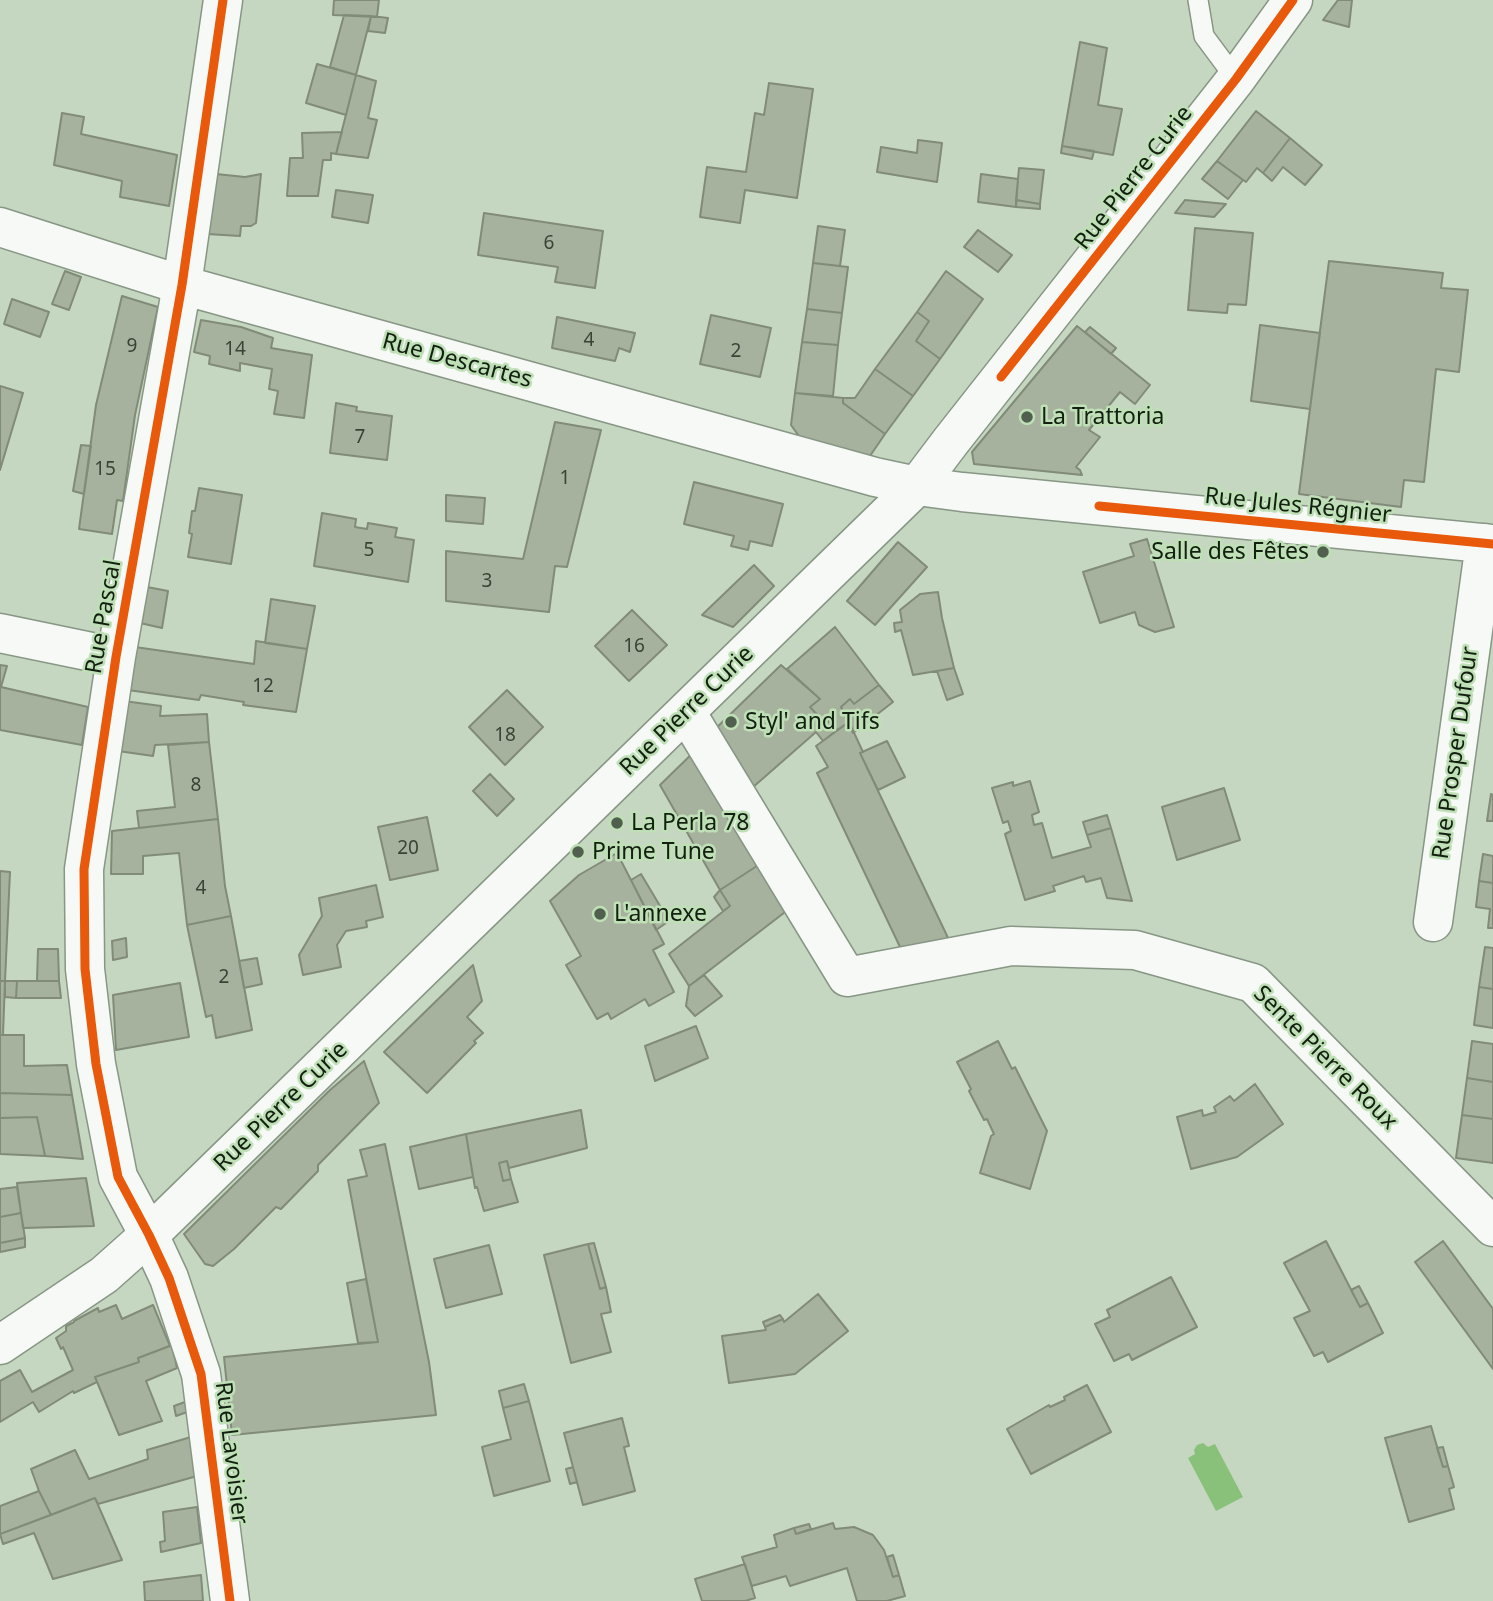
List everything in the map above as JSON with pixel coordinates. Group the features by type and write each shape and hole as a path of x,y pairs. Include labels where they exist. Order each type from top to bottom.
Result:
{"street":[{"name":"Rue Pascal","path":"149,1235 118,1177 96,1064 85,969 84,869 116,657 182,285 223,0"},
{"name":"Rue Pierre Curie","path":"0,1345 104,1275 149,1235 917,486 1236,79 1293,0"},
{"name":"Rue Descartes","path":"0,227 182,285 875,477 917,486"},
{"name":"Rue Jules Régnier","path":"917,486 1489,544"},
{"name":"Rue Prosper Dufour","path":"1433,922 1489,544"},
{"path":"0,633 116,657"},
{"name":"Sente Pierre Roux","path":"686,712 847,977 1011,946 1135,950 1254,983 1493,1227"},
{"name":"Rue Lavoisier","path":"149,1235 169,1278 201,1374 230,1601"}],"lane":[{"path":"1198,0 1204,36 1236,79"}],"shaded area":[{"path":"1203,1443 1208,1447 1215,1444 1243,1497 1216,1511 1188,1458 1195,1454 1197,1445"}],"building":[{"path":"334,0 379,0 377,17 333,15"},
{"path":"1338,0 1352,0 1349,27 1323,20"},
{"path":"344,15 371,16 356,75 330,67"},
{"path":"371,16 388,18 385,33 368,31"},
{"path":"1080,42 1107,48 1098,105 1122,109 1113,155 1062,146"},
{"path":"317,64 356,75 346,115 306,103"},
{"path":"356,75 376,81 368,118 377,120 368,158 336,154"},
{"path":"769,83 813,89 797,198 745,190 740,223 700,217 707,167 746,172 755,113 764,115"},
{"path":"1256,111 1290,138 1263,173 1257,168 1246,182 1217,161"},
{"path":"62,113 84,117 81,134 177,155 169,206 120,197 122,181 54,165"},
{"path":"342,132 336,154 331,153 331,160 323,160 318,196 287,196 290,158 303,158 302,133"},
{"path":"1290,138 1322,165 1305,185 1283,167 1272,181 1263,173"},
{"path":"918,140 942,143 937,182 877,172 881,147 917,153"},
{"path":"1062,146 1094,151 1092,159 1061,153"},
{"path":"1217,161 1243,180 1228,199 1202,179"},
{"path":"1019,168 1044,170 1040,204 1016,200"},
{"path":"216,174 245,177 261,174 256,223 241,226 240,236 207,234"},
{"path":"981,174 1018,179 1016,207 978,202"},
{"path":"336,190 373,195 368,223 332,217"},
{"path":"1016,200 1040,204 1040,209 1016,207"},
{"path":"1185,200 1226,204 1214,217 1175,213"},
{"path":"484,213 603,231 595,288 555,282 558,267 478,255"},
{"path":"818,226 845,230 840,266 813,263"},
{"path":"1195,228 1253,233 1246,305 1228,304 1227,313 1188,310"},
{"path":"978,230 1012,255 998,272 964,247"},
{"path":"1329,261 1443,273 1441,288 1468,290 1459,372 1436,369 1424,482 1404,480 1401,507 1299,494"},
{"path":"813,263 848,267 842,313 807,309"},
{"path":"65,271 81,277 69,310 52,304"},
{"path":"946,271 983,299 940,359 916,341 929,321 917,312"},
{"path":"122,296 158,307 135,415 123,501 117,500 112,534 79,529 96,405"},
{"path":"12,299 49,312 40,337 4,324"},
{"path":"807,309 842,313 838,345 802,342"},
{"path":"917,312 929,321 916,341 940,359 913,396 875,369"},
{"path":"711,315 771,328 760,377 700,364"},
{"path":"557,317 635,333 630,352 619,348 615,361 552,348"},
{"path":"201,320 241,327 273,338 271,348 312,355 304,418 274,414 278,391 269,389 272,369 240,363 240,371 209,364 210,356 194,352"},
{"path":"1260,325 1320,333 1310,409 1251,401"},
{"path":"1077,326 1150,385 1135,404 1120,392 1089,430 1100,437 1076,467 1082,475 974,464 972,452"},
{"path":"1090,327 1116,348 1111,354 1085,332"},
{"path":"802,342 838,345 833,396 795,393"},
{"path":"875,369 913,396 885,434 843,403 843,398 855,398"},
{"path":"0,386 23,393 0,470"},
{"path":"795,393 843,398 843,403 885,434 870,456 801,439 791,425"},
{"path":"336,403 357,407 356,411 392,416 387,460 330,453"},
{"path":"555,422 601,430 567,567 555,566 549,612 446,601 446,551 523,559"},
{"path":"81,445 91,446 84,494 73,491"},
{"path":"694,482 783,504 772,546 750,541 748,550 731,546 734,536 684,524"},
{"path":"199,488 242,495 231,564 188,557 192,511 195,511"},
{"path":"446,495 485,498 483,524 446,521"},
{"path":"322,513 356,519 355,527 367,529 368,523 397,528 395,537 414,540 408,582 314,566"},
{"path":"1147,539 1174,627 1155,632 1139,625 1135,612 1100,623 1083,572 1134,556 1130,544"},
{"path":"898,542 927,567 875,625 847,601"},
{"path":"754,565 774,586 733,627 702,615"},
{"path":"147,587 168,591 162,628 140,623"},
{"path":"938,592 954,668 913,675 901,630 895,632 894,623 902,622 900,610 920,594"},
{"path":"271,599 315,606 307,649 265,643"},
{"path":"632,610 667,645 629,681 595,646"},
{"path":"835,627 879,685 854,704 850,699 841,707 849,722 837,730 826,719 823,721 810,707 820,699 787,669"},
{"path":"256,641 307,649 296,712 243,705 244,702 201,695 199,700 128,690 135,647 254,664"},
{"path":"0,665 7,666 1,687 88,707 82,745 0,730"},
{"path":"781,665 820,699 810,707 823,721 826,719 837,730 823,741 816,732 744,795 710,734"},
{"path":"954,668 963,694 947,700 937,671"},
{"path":"879,685 893,702 853,733 841,707 850,699 854,704"},
{"path":"507,690 543,727 505,765 469,727"},
{"path":"124,701 161,706 160,716 207,714 209,742 155,745 153,756 118,751"},
{"path":"849,722 863,752 860,753 950,942 901,949 817,773 828,767 816,746"},
{"path":"887,741 905,777 878,790 860,753"},
{"path":"209,742 218,819 139,828 137,811 175,807 168,745"},
{"path":"699,747 763,862 720,890 660,785"},
{"path":"490,774 514,799 497,816 473,791"},
{"path":"1030,781 1039,812 1032,815 1034,825 1042,823 1052,858 1091,847 1087,835 1111,828 1132,901 1107,898 1101,878 1086,882 1084,876 1053,886 1055,891 1025,900 1005,834 1011,831 1008,821 1003,823 992,788"},
{"path":"1224,788 1240,840 1177,860 1162,807"},
{"path":"1491,794 1493,821 1487,821"},
{"path":"1107,815 1111,828 1087,835 1083,822"},
{"path":"427,817 438,870 390,880 378,827"},
{"path":"218,819 231,916 187,925 179,853 143,856 143,874 111,874 112,831"},
{"path":"617,853 664,944 653,950 674,992 649,1006 645,999 611,1019 608,1013 597,1019 566,965 581,956 550,901 579,875"},
{"path":"1483,854 1493,856 1493,883 1479,881"},
{"path":"763,862 789,909 689,986 669,954 730,906 720,890"},
{"path":"0,871 10,872 5,981 0,981"},
{"path":"641,874 669,921 656,930 631,880"},
{"path":"1479,881 1493,883 1493,928 1488,928 1490,909 1476,907"},
{"path":"376,885 383,917 366,921 367,927 346,931 337,945 341,967 303,975 299,955 322,916 319,898"},
{"path":"720,890 730,906 723,911 714,897"},
{"path":"231,916 252,1030 216,1038 212,1015 206,1017 187,925"},
{"path":"126,938 127,957 113,960 112,941"},
{"path":"1485,947 1493,948 1493,989 1479,987"},
{"path":"38,949 58,949 59,981 37,981"},
{"path":"257,958 262,984 244,988 239,961"},
{"path":"473,965 482,1001 467,1017 483,1033 427,1093 384,1052"},
{"path":"704,975 722,996 695,1016 686,1006 689,986"},
{"path":"0,981 5,981 3,1035 0,1035"},
{"path":"5,981 17,981 16,998 5,997"},
{"path":"17,981 59,981 61,998 16,998"},
{"path":"180,983 189,1037 116,1050 113,995"},
{"path":"1479,987 1493,989 1493,1028 1474,1025"},
{"path":"696,1026 708,1058 655,1081 645,1046"},
{"path":"0,1035 24,1035 24,1066 67,1065 72,1095 0,1093"},
{"path":"998,1041 1012,1069 1015,1067 1047,1131 1030,1189 980,1173 991,1136 994,1134 969,1091 971,1089 957,1062"},
{"path":"1472,1041 1493,1044 1493,1082 1467,1078"},
{"path":"364,1061 379,1103 318,1165 318,1171 281,1209 276,1207 213,1266 205,1264 184,1234 330,1090"},
{"path":"1467,1078 1493,1082 1493,1119 1462,1115"},
{"path":"1255,1084 1283,1124 1237,1157 1191,1169 1177,1117 1202,1110 1203,1116 1216,1112 1214,1107 1230,1096 1234,1101"},
{"path":"0,1093 72,1095 83,1159 45,1156 37,1117 0,1118"},
{"path":"581,1110 587,1148 509,1168 507,1161 499,1163 503,1181 511,1179 518,1202 484,1211 477,1187 475,1188 466,1134"},
{"path":"1462,1115 1493,1119 1493,1163 1456,1158"},
{"path":"37,1117 45,1156 0,1154 0,1118"},
{"path":"466,1134 473,1177 419,1189 410,1147"},
{"path":"385,1144 429,1362 436,1415 232,1435 224,1357 378,1342 348,1180 367,1176 360,1150"},
{"path":"507,1161 511,1179 503,1181 499,1163"},
{"path":"86,1178 94,1226 23,1228 17,1183"},
{"path":"17,1187 21,1213 0,1217 0,1189"},
{"path":"21,1213 25,1238 0,1243 0,1217"},
{"path":"25,1238 25,1247 0,1252 0,1243"},
{"path":"1326,1241 1360,1307 1368,1303 1383,1333 1328,1362 1323,1352 1314,1356 1294,1318 1310,1311 1284,1263"},
{"path":"1443,1241 1493,1309 1493,1369 1415,1262"},
{"path":"594,1243 606,1287 600,1289 588,1244"},
{"path":"588,1244 600,1289 606,1287 611,1312 601,1314 611,1352 571,1363 544,1255"},
{"path":"489,1245 502,1294 446,1308 434,1259"},
{"path":"1171,1277 1197,1327 1132,1360 1129,1354 1114,1361 1095,1324 1110,1317 1107,1310"},
{"path":"366,1279 378,1342 358,1343 347,1283"},
{"path":"1359,1286 1368,1303 1360,1307 1351,1290"},
{"path":"818,1294 848,1331 795,1374 729,1383 722,1336 766,1330 765,1327 783,1319 784,1322"},
{"path":"116,1305 122,1319 153,1305 170,1346 138,1358 139,1362 95,1377 97,1382 74,1393 73,1391 39,1412 33,1402 0,1422 0,1381 20,1370 32,1392 73,1370 56,1338 74,1321 98,1308 99,1312"},
{"path":"780,1315 783,1319 765,1327 763,1322"},
{"path":"172,1345 177,1368 146,1381 162,1421 119,1435 95,1377 139,1362 138,1358"},
{"path":"524,1384 529,1401 503,1408 499,1391"},
{"path":"1087,1385 1111,1432 1031,1474 1007,1429 1049,1405 1050,1407 1065,1400 1064,1397"},
{"path":"529,1401 550,1481 494,1496 482,1447 511,1439 503,1408"},
{"path":"185,1402 187,1412 176,1416 174,1406"},
{"path":"622,1418 629,1446 624,1447 635,1491 583,1505 564,1433"},
{"path":"1431,1426 1443,1467 1448,1466 1454,1487 1449,1489 1454,1509 1409,1522 1385,1438"},
{"path":"191,1437 197,1476 98,1504 95,1498 51,1515 31,1469 75,1450 89,1479 148,1459 147,1450"},
{"path":"1443,1447 1448,1466 1443,1467 1437,1448"},
{"path":"573,1467 577,1482 570,1484 566,1469"},
{"path":"39,1491 51,1515 0,1534 0,1506"},
{"path":"95,1498 122,1560 53,1579 34,1533 3,1544 0,1534"},
{"path":"197,1507 201,1543 161,1552 160,1542 165,1541 163,1512"},
{"path":"833,1523 835,1529 854,1527 873,1535 884,1550 893,1577 899,1575 905,1596 887,1601 857,1601 847,1568 790,1586 786,1576 752,1586 742,1557 777,1547 774,1535 794,1528 796,1534"},
{"path":"809,1524 811,1529 796,1534 794,1528"},
{"path":"893,1555 899,1575 893,1577 887,1557"},
{"path":"745,1564 755,1598 745,1601 702,1601 695,1579"},
{"path":"201,1575 203,1601 145,1601 144,1582"}],"cycle path":[{"path":"223,0 182,285 116,657 84,869 85,969 96,1064 118,1177 169,1278 201,1374 230,1601"},
{"path":"1001,377 1236,79 1293,0"},
{"path":"1099,506 1493,544"}],"place":[{"name":"La Trattoria","path":"1027,417"},
{"name":"Salle des Fêtes","path":"1323,552"},
{"name":"Styl' and Tifs","path":"731,722"},
{"name":"La Perla 78","path":"617,823"},
{"name":"Prime Tune","path":"578,852"},
{"name":"L'annexe","path":"600,914"}]}
